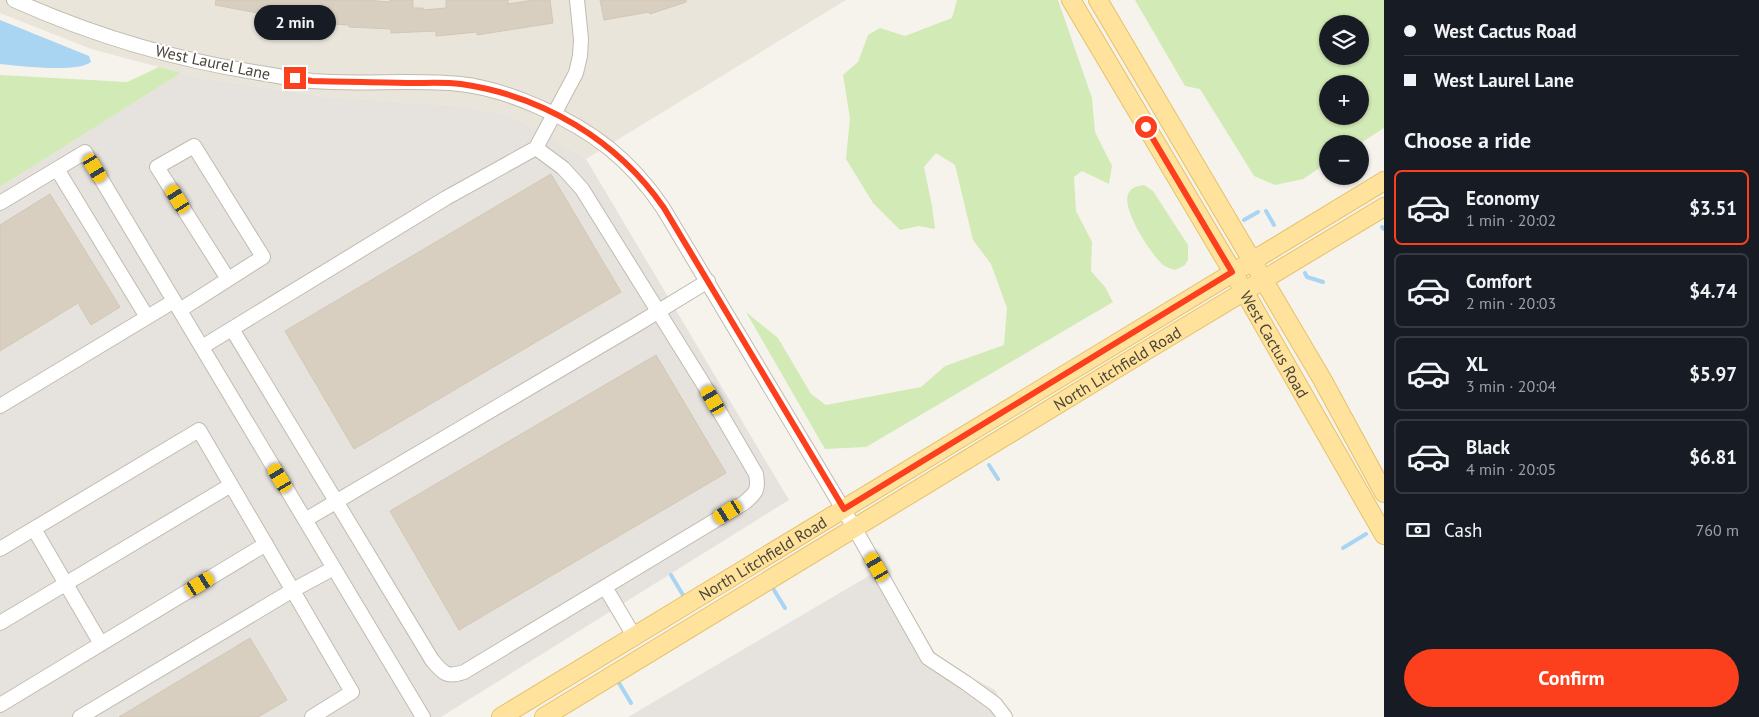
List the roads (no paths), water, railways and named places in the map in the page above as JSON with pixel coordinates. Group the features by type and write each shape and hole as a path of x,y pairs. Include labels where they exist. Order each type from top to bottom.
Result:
{"main road":[{"name":"West Cactus Road","path":"1071,0 1244,291 1384,535"},
{"name":"West Cactus Road","path":"1098,0 1264,279 1322,379 1384,493"},
{"name":"North Litchfield Road","path":"501,717 1384,180"},
{"name":"North Litchfield Road","path":"544,717 1384,207"}],"street":[{"name":"West Laurel Lane","path":"14,0 111,37 154,50 222,66 312,81 459,84 496,90 554,114 594,136 618,154 633,169 664,208 844,509 928,658 995,704 1005,717"},
{"path":"202,347 446,198 536,148 576,73 580,56 577,0"},
{"path":"0,406 147,317 177,305 228,279 263,257 194,146 158,167 228,279"},
{"path":"232,329 432,660 442,672 452,676 464,672 744,503 753,495 758,486 756,474 704,385 582,189 563,168 536,148"},
{"path":"0,203 86,152 423,717"},
{"path":"57,169 147,317"},
{"path":"305,520 708,281"},
{"path":"0,549 199,430 352,692 312,717"},
{"path":"0,623 231,485"},
{"path":"34,529 101,644"},
{"path":"0,705 266,544"},
{"path":"80,717 97,713 292,590 334,568"},
{"path":"605,587 634,636"}],"water":[{"path":"0,20 89,56 91,62 74,67 61,68 0,64"}],"waterway":[{"path":"1266,211 1274,225"},
{"path":"1244,220 1258,212"},
{"path":"1305,273 1307,277 1323,282"},
{"path":"989,465 998,479"},
{"path":"1343,548 1366,534"},
{"path":"671,575 683,595"},
{"path":"774,590 785,608"},
{"path":"619,683 631,703"}]}
